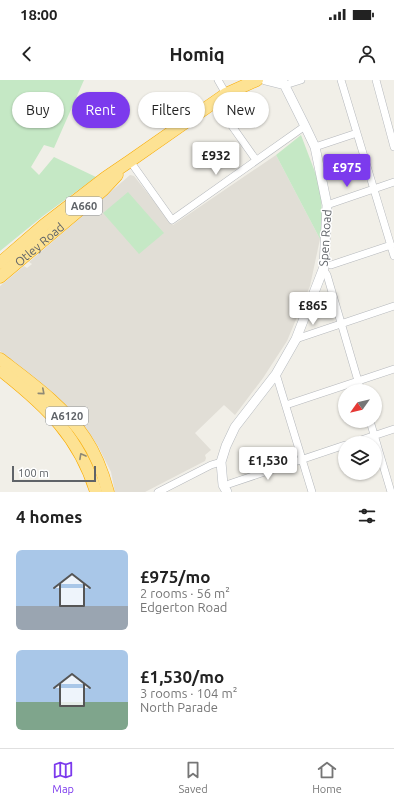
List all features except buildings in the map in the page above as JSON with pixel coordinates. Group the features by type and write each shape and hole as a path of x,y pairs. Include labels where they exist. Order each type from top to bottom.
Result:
{"highway":[{"name":"Otley Road","path":"228,92 242,80"},
{"name":"Otley Road","path":"228,92 257,80"},
{"name":"Otley Road","path":"0,263 21,244 105,178 213,103"},
{"name":"Otley Road","path":"0,277 104,190 130,161"},
{"name":"A6120","path":"0,359 38,389 72,421 86,439 103,475 108,492"},
{"name":"A6120","path":"0,369 32,395 63,428 76,445 85,462 96,492"}],"street":[{"path":"218,80 228,92"},
{"path":"265,80 283,83 301,80"},
{"path":"341,80 394,256"},
{"path":"376,80 392,134 394,147"},
{"name":"Spen Road","path":"228,488 224,485 221,462 226,446 235,426 276,374 296,339 327,267 324,267 327,205 315,148 283,83"},
{"path":"130,161 172,220 305,126"},
{"path":"233,128 256,160"},
{"path":"315,148 357,133"},
{"path":"327,205 394,182"},
{"path":"359,384 327,275 327,267 391,245"},
{"path":"296,339 394,306"},
{"path":"286,404 394,369"},
{"path":"276,374 312,492"},
{"path":"372,428 374,436 394,429"},
{"path":"228,488 338,447"},
{"path":"163,491 211,465 221,462"},
{"path":"382,462 391,492"}],"shaded area":[{"path":"276,155 320,239 310,286 287,341 263,378 235,415 224,405 195,433 211,450 205,455 205,461 145,492 115,492 111,472 98,446 79,419 52,392 0,351 0,286 24,266 27,268 32,264 29,262 130,175 134,176 173,225"}],"green space":[{"path":"0,80 84,80 79,92 72,92 72,107 64,125 64,92 12,92 12,128 63,128 54,148 44,145 31,167 39,175 54,157 96,177 43,216 0,251"},
{"path":"301,135 321,188 322,226 320,239 276,155"},
{"path":"128,192 164,233 139,254 103,213"}]}
